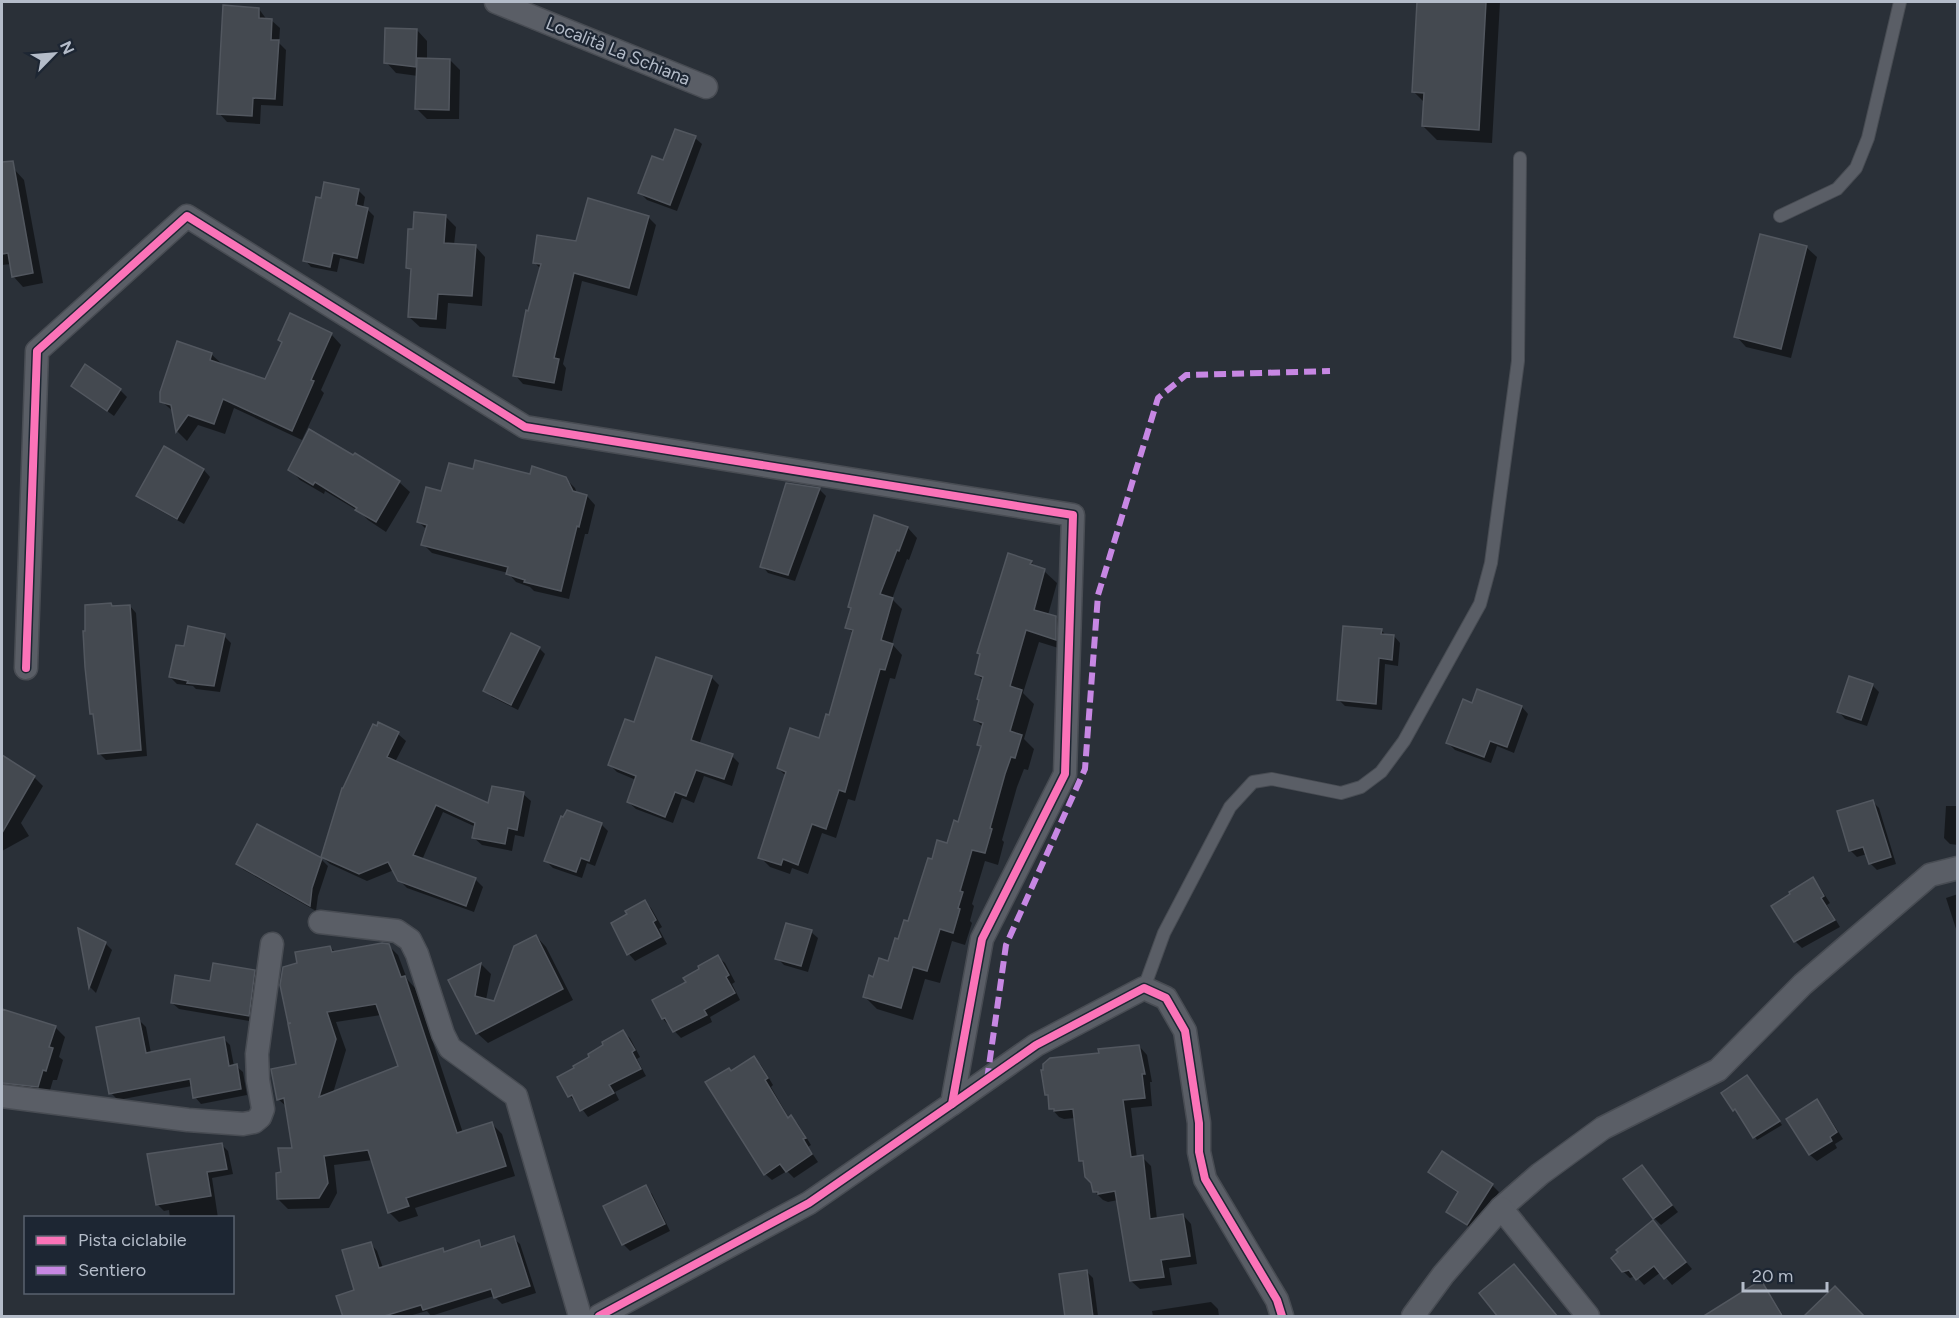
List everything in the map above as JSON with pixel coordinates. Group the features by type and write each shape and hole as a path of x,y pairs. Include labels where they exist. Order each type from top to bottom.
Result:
{"street":[{"name":"Località La Schiana","path":"496,2 706,87"},
{"path":"26,668 37,351 187,216 525,427 1073,515 1065,774 982,939 952,1104"},
{"path":"1413,1317 1443,1275 1502,1208 1540,1174 1603,1128 1718,1070 1803,984 1930,875 1958,868"},
{"path":"320,922 397,931 410,940 450,1048 516,1096 580,1317"},
{"path":"2,1096 188,1120 243,1124 254,1122 260,1117 263,1109 258,1080 257,1054 273,944"},
{"path":"598,1317 809,1203 1036,1045 1144,988 1166,998 1185,1031 1199,1123 1198,1152 1205,1179 1277,1300 1282,1317"},
{"path":"1502,1208 1588,1317"}],"lane":[{"path":"1779,216 1837,189 1856,168 1868,138 1900,2"},
{"path":"1144,988 1164,933 1230,807 1252,782 1272,779 1341,793 1361,787 1381,772 1404,741 1480,604 1491,563 1518,361 1520,158"}],"building":[{"path":"1417,2 1486,2 1479,130 1422,126 1424,93 1412,92"},
{"path":"223,5 259,8 259,18 272,19 271,40 279,40 275,99 253,98 252,116 217,114"},
{"path":"385,28 417,29 416,67 384,63"},
{"path":"417,58 450,59 449,110 415,109"},
{"path":"675,129 696,136 670,205 638,193 652,156 663,160"},
{"path":"13,161 33,273 12,277 8,253 2,254 2,162"},
{"path":"324,182 359,189 356,205 368,208 357,258 333,253 330,267 303,261 316,197 321,198"},
{"path":"588,198 649,216 629,288 574,273 554,358 559,359 554,383 513,376 526,310 528,311 541,264 533,263 537,235 576,241"},
{"path":"414,212 446,215 444,243 476,245 472,296 438,294 436,319 408,317 411,269 406,268 408,229 413,229"},
{"path":"1760,234 1807,246 1781,349 1734,337"},
{"path":"290,313 332,333 292,431 223,399 214,424 188,415 176,432 171,405 160,402 160,392 177,341 212,353 210,360 265,379 282,342 278,340"},
{"path":"85,364 121,389 107,411 71,386"},
{"path":"309,429 353,455 355,453 400,481 376,522 315,482 313,485 288,470"},
{"path":"164,446 204,469 177,519 136,496"},
{"path":"475,460 530,474 532,466 566,477 573,491 587,495 561,591 524,582 525,580 506,574 508,567 421,545 427,525 417,522 426,487 441,491 449,463 473,469"},
{"path":"786,483 820,488 788,575 760,567"},
{"path":"874,515 908,527 880,594 893,598 881,640 893,644 885,670 880,669 845,792 839,790 826,829 812,824 798,865 783,859 781,865 758,858 786,772 777,768 790,728 819,738 826,714 829,715 853,630 845,628 851,608 848,607"},
{"path":"1008,553 1032,561 1030,564 1045,569 1034,610 1056,616 1056,640 1026,630 1010,686 1022,690 1010,731 1022,735 1015,758 1011,757 1005,774 985,853 972,850 960,891 963,892 953,933 940,929 927,971 913,967 901,1008 863,997 869,975 873,977 879,958 888,961 895,938 898,939 904,920 908,921 928,858 932,859 937,840 947,843 954,820 958,822 981,746 977,745 983,723 974,720 983,677 975,674 980,654 977,653"},
{"path":"111,603 112,606 130,605 141,750 98,754 93,714 90,714 85,667 83,631 85,631 85,605"},
{"path":"188,626 225,634 214,686 187,683 188,681 169,677 176,645 184,646"},
{"path":"1343,626 1382,629 1381,634 1394,635 1392,660 1379,658 1376,704 1337,700"},
{"path":"511,633 540,647 511,705 483,691"},
{"path":"656,657 712,676 691,740 733,754 724,779 696,770 686,796 675,792 665,817 627,802 636,776 608,765 625,719 634,722"},
{"path":"1849,676 1873,684 1861,720 1837,712"},
{"path":"1477,689 1522,706 1507,747 1490,741 1484,757 1446,743 1463,699 1472,703"},
{"path":"378,722 399,732 387,757 488,803 492,786 524,792 517,830 508,828 505,844 472,838 475,823 436,805 413,855 476,878 466,906 398,881 388,862 359,874 321,857 342,788 373,724 377,726"},
{"path":"2,755 35,776 2,833"},
{"path":"1873,800 1891,857 1869,864 1863,847 1849,851 1837,811"},
{"path":"567,810 602,823 589,861 581,858 576,872 544,861 561,816 563,817"},
{"path":"257,824 322,858 312,888 310,906 236,864"},
{"path":"1813,877 1824,896 1821,898 1835,920 1794,942 1771,906"},
{"path":"645,900 656,920 653,922 661,937 627,955 611,923 627,914 625,911"},
{"path":"786,923 812,930 801,966 775,959"},
{"path":"78,928 106,942 89,988"},
{"path":"536,935 563,989 476,1034 448,980 481,963 475,996 494,1001 514,946"},
{"path":"382,943 389,944 401,977 405,976 457,1133 492,1122 506,1166 406,1198 409,1206 388,1213 368,1150 324,1156 328,1183 319,1198 277,1199 276,1173 281,1172 278,1148 292,1148 284,1098 277,1100 271,1069 296,1064 288,1024 291,1023 288,1023 280,985 283,967 297,963 295,952 330,946 332,952","holes":["376,1004 398,1066 319,1097 336,1039 327,1012"]},
{"path":"718,955 729,975 726,977 735,993 704,1010 707,1015 673,1032 665,1018 662,1019 652,1000 686,982 683,978"},
{"path":"213,963 255,970 249,1016 171,1003 175,975 210,981"},
{"path":"2,1009 56,1026 49,1047 53,1048 38,1087 2,1083"},
{"path":"139,1018 146,1053 224,1037 229,1066 237,1064 241,1089 193,1098 190,1079 109,1094 96,1027"},
{"path":"623,1030 635,1050 632,1052 641,1069 609,1085 614,1093 580,1111 572,1095 568,1097 557,1077 574,1068 573,1066 589,1057 588,1054 603,1045 602,1042"},
{"path":"1139,1045 1145,1074 1142,1074 1145,1098 1123,1100 1131,1157 1143,1155 1150,1219 1183,1214 1190,1256 1161,1260 1164,1277 1130,1281 1115,1191 1098,1194 1098,1192 1093,1192 1091,1183 1085,1177 1083,1161 1079,1161 1073,1109 1054,1111 1054,1109 1049,1109 1048,1095 1045,1095 1041,1070 1043,1070 1043,1064 1050,1058 1099,1053 1098,1049"},
{"path":"754,1056 768,1078 765,1080 788,1118 791,1115 806,1138 803,1139 812,1154 786,1172 780,1164 764,1175 705,1082 729,1068 731,1071"},
{"path":"1747,1075 1780,1121 1753,1138 1735,1109 1733,1111 1721,1093"},
{"path":"1817,1099 1837,1132 1830,1137 1832,1141 1809,1155 1786,1119"},
{"path":"222,1143 227,1169 207,1172 211,1196 156,1205 147,1154"},
{"path":"1442,1151 1493,1184 1467,1225 1446,1212 1458,1192 1428,1172"},
{"path":"1642,1165 1672,1205 1653,1219 1623,1179"},
{"path":"646,1185 665,1224 622,1245 603,1206"},
{"path":"1653,1220 1686,1262 1664,1279 1654,1266 1636,1280 1629,1270 1622,1272 1611,1258 1618,1252 1616,1250"},
{"path":"514,1236 530,1286 494,1298 491,1289 423,1310 421,1305 381,1317 343,1317 336,1296 354,1290 342,1250 371,1242 379,1268 443,1248 444,1252 479,1240 481,1247"},
{"path":"1514,1264 1558,1317 1498,1317 1479,1293"},
{"path":"1087,1270 1093,1317 1065,1317 1059,1274"},
{"path":"1761,1280 1783,1317 1702,1317"},
{"path":"1835,1286 1865,1317 1803,1317"}],"marked path":[{"path":"987,1080 1006,945 1085,769 1098,595 1158,398 1186,375 1330,371"}],"cycle path":[{"path":"26,668 37,351 187,216 525,427 1073,515 1065,774 982,939 952,1104 809,1203 599,1316"},
{"path":"952,1104 1036,1045 1144,988 1166,998 1185,1031 1199,1123 1199,1152 1205,1179 1277,1300 1282,1316"}]}
